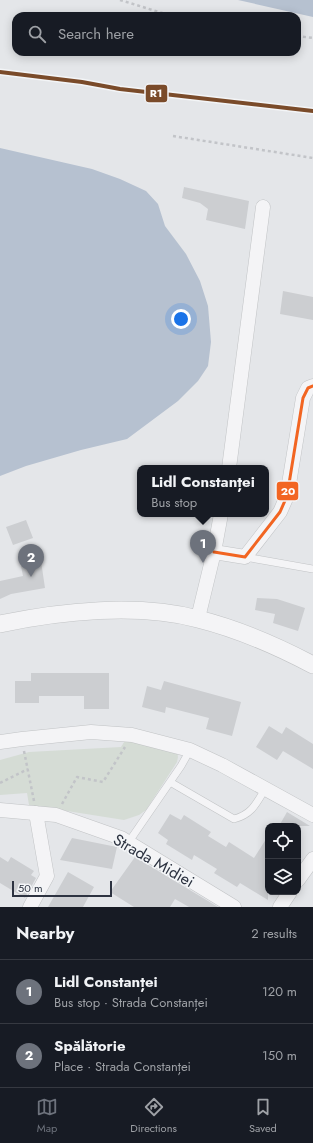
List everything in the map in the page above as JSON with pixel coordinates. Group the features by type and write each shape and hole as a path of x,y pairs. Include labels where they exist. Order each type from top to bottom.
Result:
{"street":[{"path":"229,465 263,207"},
{"path":"214,552 245,557 280,512 287,496 303,398 308,388 313,386"},
{"path":"198,618 214,552 220,517"},
{"path":"0,624 53,614 88,611 160,612 198,618 261,640 313,666"},
{"path":"0,742 91,732 132,735 190,750 222,765 313,815"},
{"name":"Strada Midiei","path":"0,810 56,815 121,838 234,907"},
{"path":"30,907 47,876 36,813"},
{"path":"301,876 313,859"},
{"path":"280,907 288,895"}],"lane":[{"path":"245,557 313,569"},
{"path":"128,843 190,750"},
{"path":"170,782 234,819 245,816 253,808 265,789"}],"path":[{"path":"120,0 159,12"},
{"path":"301,36 313,38"},
{"path":"174,136 313,158"},
{"path":"56,815 77,777 103,782 132,735"},
{"path":"22,739 36,813"},
{"path":"0,783 28,769"}],"shaded area":[{"path":"126,739 177,752 178,757 177,762 146,810 139,815 124,820 29,805 27,793 0,795 0,760 29,752 121,747"}],"water":[{"path":"238,0 313,0 313,17 301,14 301,12 291,12"},
{"path":"0,148 92,169 120,179 146,191 158,204 165,226 186,254 200,281 208,306 211,342 208,366 198,381 178,401 127,439 81,450 26,466 0,476"}],"building":[{"path":"184,187 249,201 245,229 206,220 208,209 200,203 182,198"},
{"path":"283,291 313,297 313,320 280,314"},
{"path":"26,520 33,538 13,545 6,527"},
{"path":"41,561 45,588 11,594 0,599 0,581 23,576 21,566"},
{"path":"257,598 277,599 305,608 298,631 273,623 275,614 255,610"},
{"path":"31,673 109,673 109,709 84,709 84,696 39,696 39,703 15,703 15,681 31,681"},
{"path":"164,681 241,702 232,736 206,729 209,718 166,707 165,713 142,707 147,686 161,690"},
{"path":"269,726 282,734 286,727 313,744 313,769 283,751 277,760 256,747"},
{"path":"287,812 310,826 301,826 301,823 281,823"},
{"path":"170,814 181,820 184,815 211,832 208,836 226,847 229,842 254,858 265,841 265,895 268,895 268,900 240,883 237,887 214,873 217,869 194,855 192,860 166,844 168,840 158,833"},
{"path":"72,838 117,847 112,869 60,860"},
{"path":"0,857 8,862 11,857 34,871 31,875 36,878 25,898 0,883"},
{"path":"135,857 218,907 189,907 175,899 170,907 134,907 110,892"},
{"path":"68,872 94,887 83,907 48,907"}],"transit line":[{"name":"R1","path":"0,72 82,82 120,89 313,111"},
{"name":"20","path":"214,552 245,557 280,512 287,496 303,398 308,388 313,386"}],"place":[{"name":"Lidl Constanței","path":"203,563"},
{"name":"Spălătorie","path":"31,577"}]}
